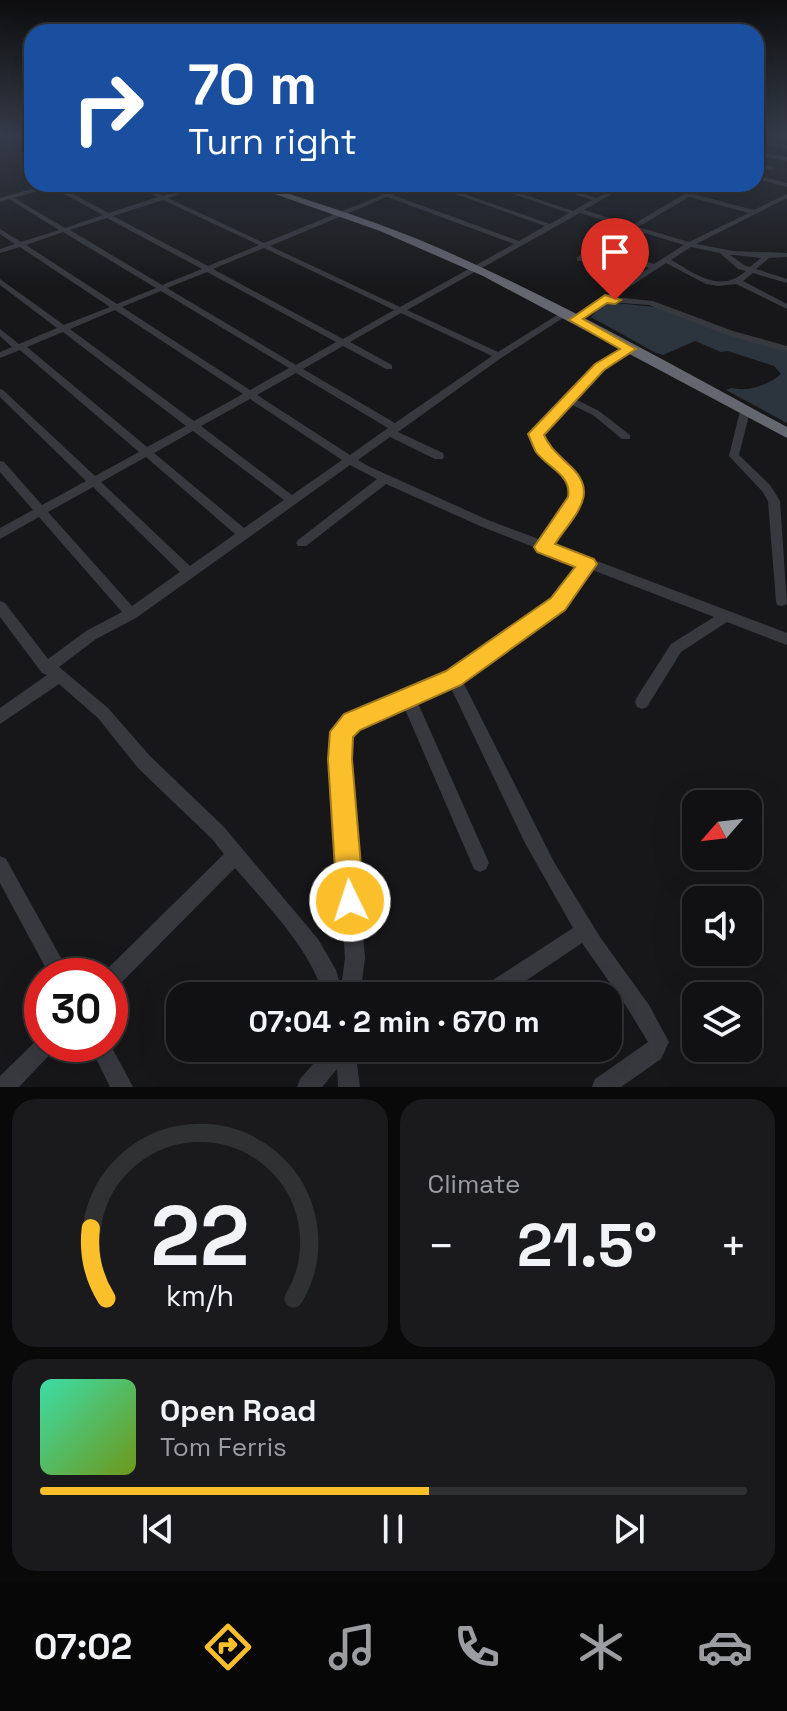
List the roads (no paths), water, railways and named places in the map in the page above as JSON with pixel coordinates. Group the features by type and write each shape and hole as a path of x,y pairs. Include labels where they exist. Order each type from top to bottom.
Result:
{"highway":[{"path":"274,192 382,229 471,268 787,433"}],"street":[{"path":"4,198 27,192"},
{"path":"65,192 389,367"},
{"path":"150,192 498,356"},
{"path":"0,251 180,192"},
{"path":"382,192 519,243"},
{"path":"0,355 393,192"},
{"path":"453,192 551,226"},
{"path":"512,192 723,253 766,257 787,255"},
{"path":"572,192 598,200"},
{"path":"0,534 612,192"},
{"path":"685,192 754,212"},
{"path":"580,259 694,192"},
{"path":"0,717 91,635 131,614 498,356 605,299 690,244 787,196"},
{"path":"4,198 164,287 439,456"},
{"path":"0,231 349,461 543,547 787,639"},
{"path":"599,248 655,267"},
{"path":"723,253 750,270 787,281"},
{"path":"738,282 766,257"},
{"path":"665,259 713,284 738,282 787,307"},
{"path":"0,281 293,501"},
{"path":"605,299 650,303 730,333 787,349"},
{"path":"0,332 244,535"},
{"path":"543,547 576,498 578,488 573,476 542,449 536,434 600,367 630,349"},
{"path":"0,392 189,573"},
{"path":"567,399 604,419 626,437"},
{"path":"745,411 734,456 766,488 774,501 782,601"},
{"path":"0,465 131,614"},
{"path":"302,543 385,479"},
{"path":"352,982 355,958 340,759 342,732 352,722 453,678 558,604 587,564"},
{"path":"0,607 53,672 103,713 144,762 218,833 311,946 330,982"},
{"path":"642,702 676,648 724,617"},
{"path":"453,678 550,872 584,931 648,1020 659,1042 654,1052 603,1087"},
{"path":"407,696 480,863"},
{"path":"128,962 236,855"},
{"path":"0,865 51,958"},
{"path":"507,982 584,931"},
{"path":"4,1087 28,1062"},
{"path":"109,1062 122,1087"},
{"path":"308,1087 330,1062"},
{"path":"345,1062 349,1087"}]}
